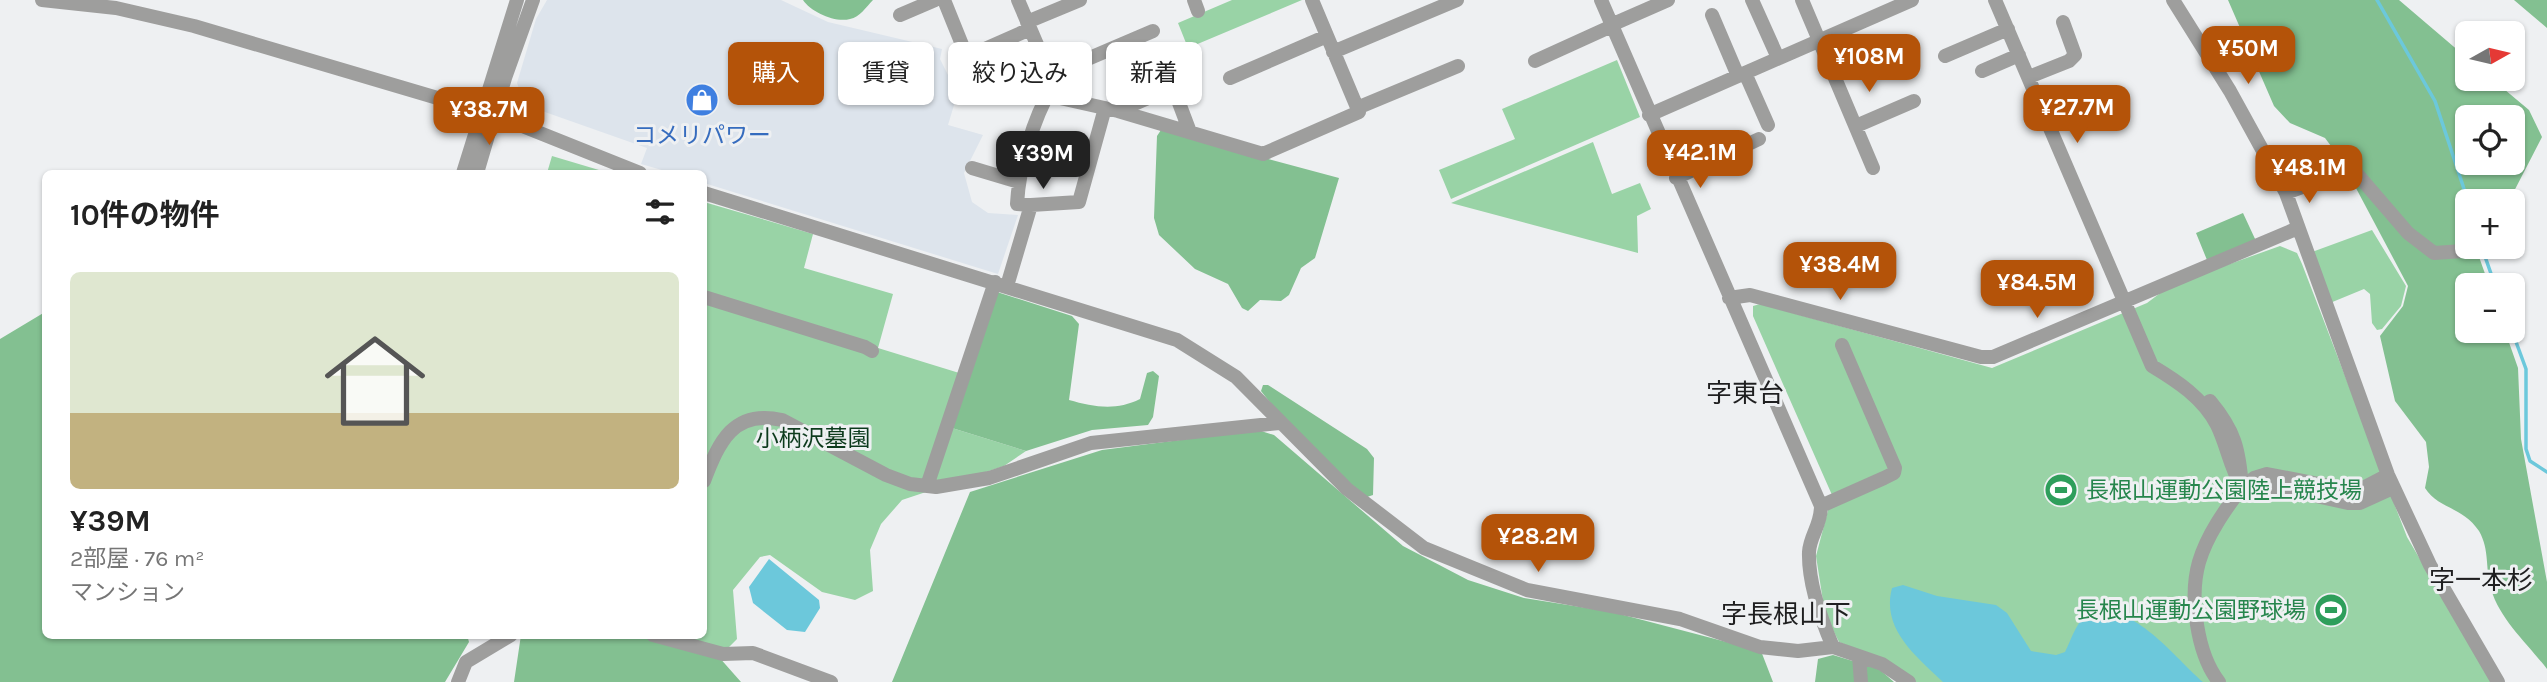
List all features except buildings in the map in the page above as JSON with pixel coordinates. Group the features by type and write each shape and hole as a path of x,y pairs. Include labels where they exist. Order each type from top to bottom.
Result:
{"street":[{"path":"41,0 152,15 488,113 632,170"},
{"path":"478,170 488,113 517,0"},
{"path":"464,170 533,0"},
{"path":"900,15 935,0"},
{"path":"944,0 967,57 1080,0"},
{"path":"1018,0 1035,42"},
{"path":"1089,105 1263,154 1359,113 1312,0"},
{"path":"1334,52 1457,0"},
{"path":"1601,0 1676,178 1821,506 1821,522 1809,552 1819,615 1833,647"},
{"path":"1535,61 1668,0"},
{"path":"1752,0 1778,58"},
{"path":"1802,0 1873,169"},
{"path":"1649,115 1912,0"},
{"path":"1995,0 2152,366 2163,365 2178,371 2209,399 2224,418 2239,450 2242,487"},
{"path":"2173,0 2230,91 2286,193 2391,482 2430,565 2498,682"},
{"path":"1712,15 1768,125"},
{"path":"2029,77 2069,61 2075,55 2063,22"},
{"path":"1945,56 2008,29"},
{"path":"1092,61 1153,31"},
{"path":"1230,79 1327,36"},
{"path":"1982,71 2019,55"},
{"path":"1357,108 1458,66"},
{"path":"1111,110 1173,87 1190,132"},
{"path":"1854,124 1908,99"},
{"path":"1042,105 1019,181 1017,204 1079,202 1111,110"},
{"path":"1676,178 1759,139"},
{"path":"972,168 1019,181"},
{"path":"2286,193 2341,173 2358,176 2408,233 2434,253 2455,252"},
{"path":"707,194 1177,340 1236,377 1347,489 1424,548 1498,581 1527,590 1680,619 1760,647 1798,651 1833,647 1882,664 1909,682"},
{"path":"928,486 1031,205"},
{"path":"1729,298 1750,295 1981,357 1993,357 2298,228"},
{"path":"707,298 865,346 872,351"},
{"path":"1821,506 1894,473 1895,468 1842,345"},
{"path":"707,474 721,441 733,428 750,419 768,417 782,420 886,475 910,484 928,486 989,478 1090,443 1279,423"},
{"path":"2218,682 2203,657 2197,625 2196,577 2206,546 2242,487 2254,478 2274,474 2350,491 2391,482"},
{"path":"458,682 466,662 504,639"},
{"path":"668,639 723,654 753,653 831,682"},
{"path":"1859,656 1861,682"}],"shaded area":[{"path":"547,0 781,0 828,22 912,42 838,42 838,105 934,105 934,47 942,49 940,59 948,75 948,105 954,105 948,125 983,135 964,173 972,202 988,213 1018,215 998,274 707,184 707,170 662,170 641,164 647,148 525,105 517,83 536,19"}],"green space":[{"path":"803,0 873,0 857,16 844,20 824,16"},
{"path":"1232,0 1302,0 1202,42 1186,42 1178,23"},
{"path":"2228,0 2399,0 2455,48 2455,91 2506,91 2523,105 2455,105 2455,175 2522,175 2515,189 2455,189 2455,259 2480,259 2485,273 2455,273 2455,343 2509,343 2518,368 2521,439 2547,582 2547,669 2508,621 2495,600 2489,582 2485,545 2479,531 2465,517 2430,495 2425,488 2429,467 2426,442 2395,401 2380,336 2403,306 2408,286 2340,158 2325,138 2290,123 2274,106"},
{"path":"2514,0 2547,0 2547,28"},
{"path":"1617,60 1640,117 1451,199 1439,170 1515,139 1502,109"},
{"path":"2525,107 2542,137 2525,170"},
{"path":"1161,130 1339,178 1315,258 1301,268 1289,295 1281,301 1260,300 1248,311 1242,308 1228,284 1195,269 1159,235 1154,218 1157,136"},
{"path":"1593,142 1612,194 1640,183 1651,209 1637,216 1638,253 1451,203"},
{"path":"552,156 599,170 548,170"},
{"name":"小柄沢墓園","path":"707,203 813,234 804,268 893,294 878,348 969,376 952,428 1026,451 1004,466 902,500 881,524 870,550 873,591 855,600 822,592 770,555 760,557 733,590 737,639 727,649 683,639 707,639"},
{"path":"2243,213 2256,241 2207,260 2196,233"},
{"path":"2372,230 2406,286 2401,306 2382,329 2377,330 2372,323 2370,294 2364,289 2330,303 2312,252"},
{"path":"2280,246 2297,253 2302,264 2407,537 2492,682 1916,682 1892,664 1839,642 1825,614 1816,556 1832,495 1753,316 1753,306 1760,304 1992,368 2147,303 2171,285"},
{"path":"997,292 1072,316 1079,324 1069,400 1096,406 1131,403 1140,399 1147,373 1153,371 1159,376 1153,417 1148,425 1092,430 1026,451 952,428"},
{"path":"42,314 42,639 468,639 469,642 445,682 0,682 0,339"},
{"path":"1263,385 1268,385 1367,449 1374,458 1373,495 1367,497 1359,494 1272,405 1261,391"},
{"path":"1258,430 1274,435 1403,546 1468,580 1524,598 1612,612 1761,651 1773,682 892,682 970,492 1102,450"},
{"path":"520,639 657,639 718,656 741,682 514,682"},
{"path":"1833,655 1879,669 1894,682 1815,682 1818,659"}],"water":[{"path":"769,559 819,600 820,608 805,632 787,630 753,603 749,587"},
{"path":"1903,585 1937,596 1996,605 2007,613 2031,651 2056,655 2065,652 2077,626 2088,615 2103,611 2119,614 2151,633 2203,682 1943,682 1912,652 1896,629 1890,603 1892,588"}],"waterway":[{"path":"2377,0 2435,101 2464,189"},
{"path":"2486,259 2491,273"},
{"path":"2516,343 2526,369 2526,449 2530,461 2547,472"}],"place":[{"name":"コメリパワー","path":"702,100"},
{"name":"長根山運動公園陸上競技場","path":"2061,490"},
{"name":"長根山運動公園野球場","path":"2331,610"}],"district":[{"name":"字東台","path":"1745,393"},
{"name":"字一本杉","path":"2481,580"},
{"name":"字長根山下","path":"1786,614"}]}
